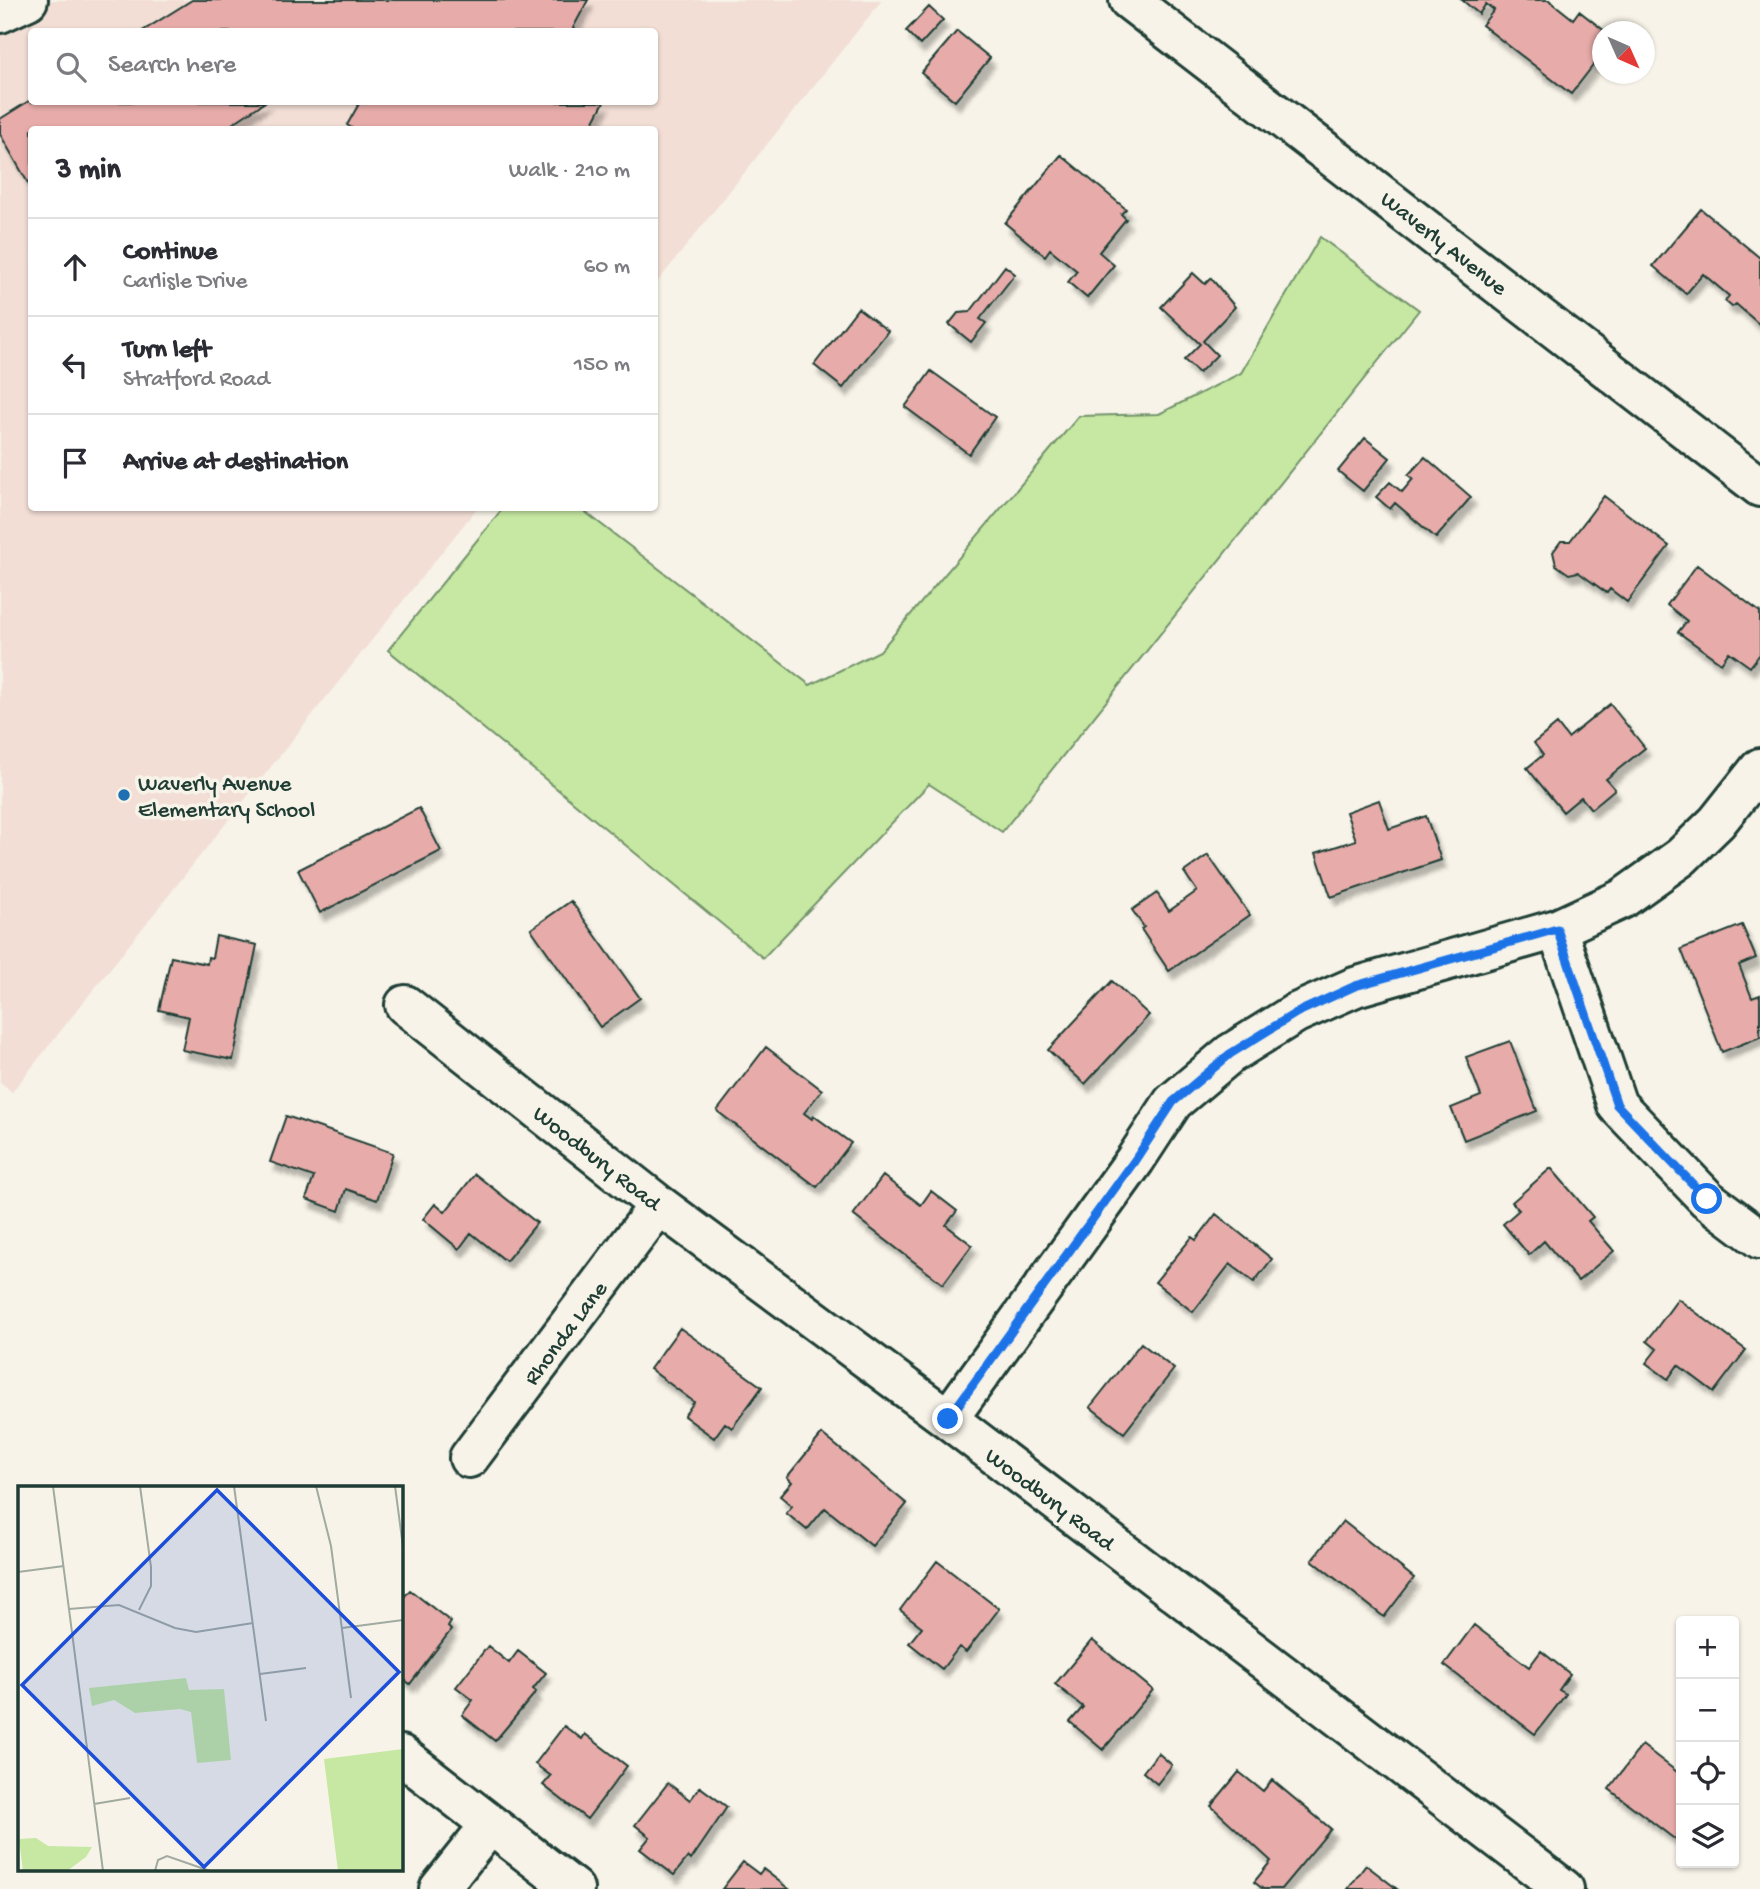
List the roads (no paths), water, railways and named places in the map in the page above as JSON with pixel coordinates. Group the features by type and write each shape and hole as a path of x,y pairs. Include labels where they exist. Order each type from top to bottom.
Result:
{"street":[{"path":"0,13 27,0"},
{"name":"Waverly Avenue","path":"1129,0 1760,486"},
{"path":"948,1419 1135,1160 1173,1102 1230,1054 1296,1013 1355,986 1557,929 1622,899 1681,858 1717,822 1760,768"},
{"path":"1557,929 1617,1105 1707,1199 1760,1239"},
{"name":"Woodbury Road","path":"405,1005 659,1205 948,1419 1564,1889"},
{"name":"Rhonda Lane","path":"469,1458 659,1205"},
{"path":"402,1756 574,1889"},
{"path":"439,1889 490,1825"}],"place":[{"name":"Waverly Avenue Elementary School","path":"124,795"}]}
